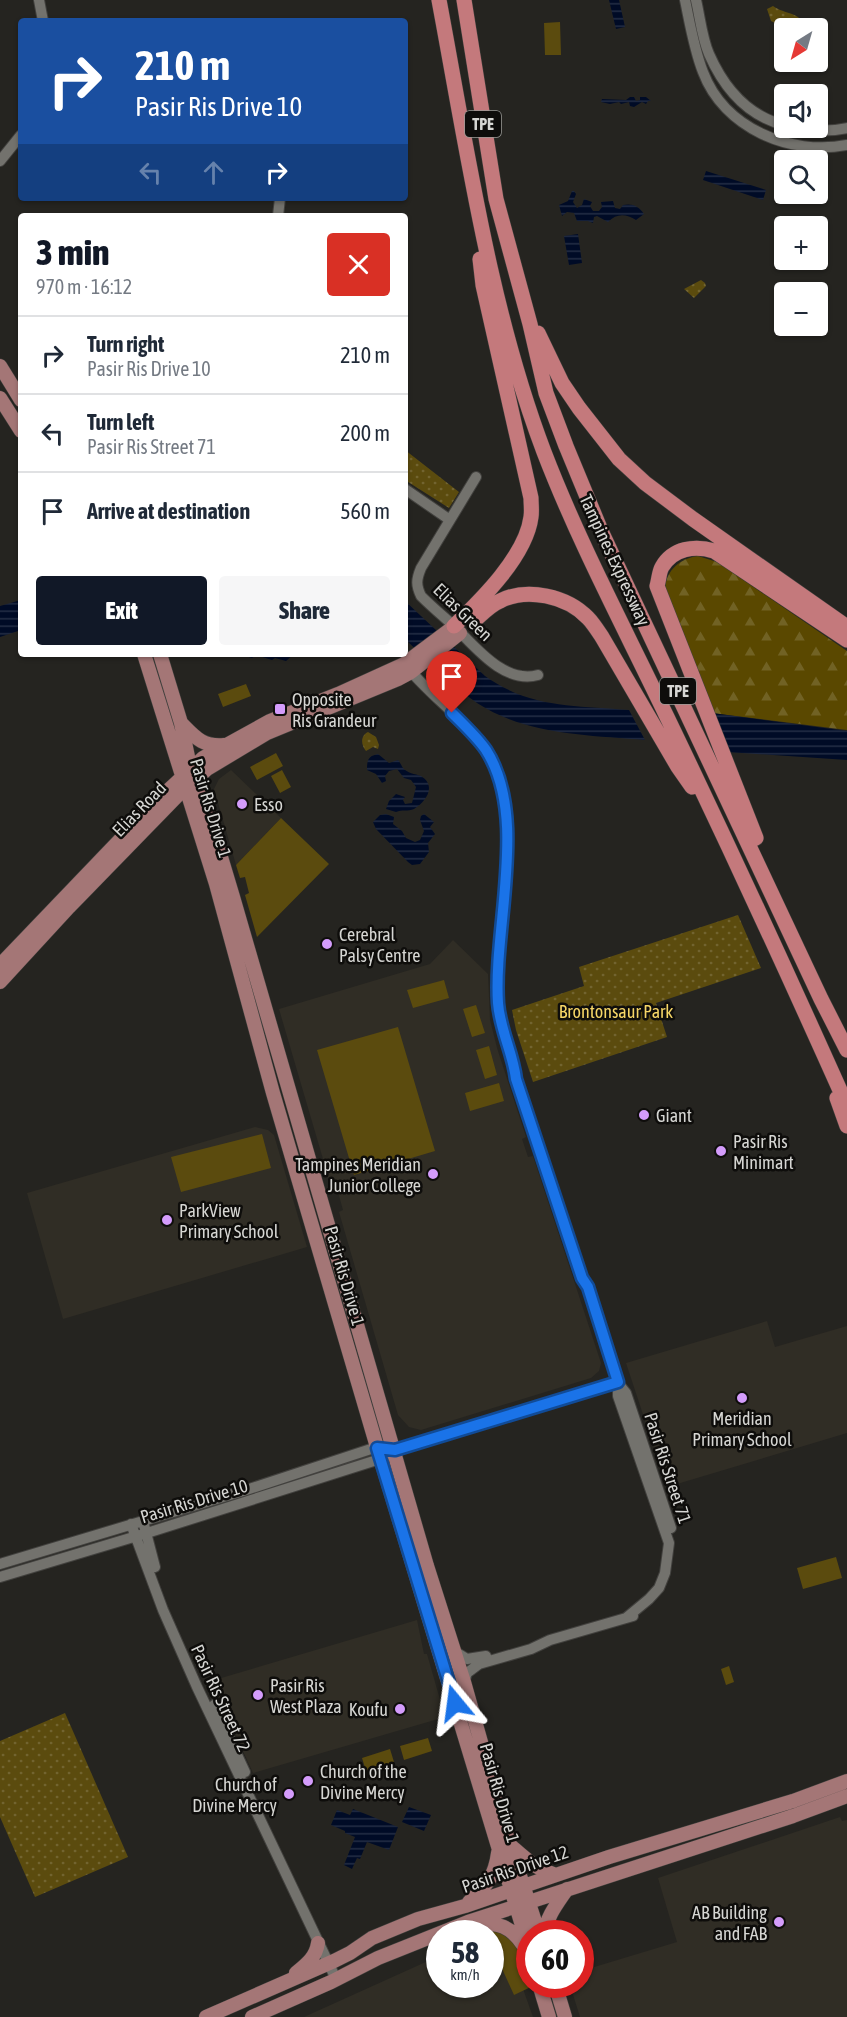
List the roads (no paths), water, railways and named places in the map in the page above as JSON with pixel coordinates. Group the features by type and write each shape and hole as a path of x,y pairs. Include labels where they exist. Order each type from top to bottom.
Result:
{"highway":[{"name":"Tampines Expressway","path":"439,0 495,287 525,395 545,453 582,539 717,821 847,1106"},
{"name":"Tampines Expressway","path":"464,0 496,199 546,393 602,532 847,1050"},
{"path":"452,634 513,559 525,537 531,517 531,498 483,285 460,112"},
{"path":"530,324 542,340 562,383 619,459 645,483 693,519 847,627"},
{"path":"802,959 657,586 661,567 678,551 702,547 714,551 847,640"},
{"path":"452,634 499,601 515,595 557,599 574,607 588,617 602,637 678,767 717,821"},
{"path":"803,1008 847,1126"}],"main road":[{"path":"0,366 18,395"},
{"path":"0,398 18,427"},
{"name":"Elias Road","path":"0,965 105,853 189,778 267,733 412,664 452,634"},
{"name":"Pasir Ris Drive 1","path":"145,657 233,897 464,1682 504,1848"},
{"name":"Pasir Ris Drive 1","path":"161,657 180,723 189,778 207,857 270,1082 379,1453 473,1761 517,1888 529,1902 535,1920"},
{"name":"Elias Road","path":"0,982 69,907 164,810 203,758 270,721 412,664"},
{"path":"180,723 203,743 211,746 226,745"},
{"path":"164,810 177,810 184,814 207,857"},
{"name":"Pasir Ris Drive 12","path":"206,2017 331,1962 381,1934 418,1919 793,1801 847,1781"},
{"name":"Pasir Ris Drive 12","path":"474,1920 847,1796"},
{"path":"465,1906 491,1878 504,1848 541,1870 556,1875"},
{"name":"Pasir Ris Drive 1","path":"517,1888 515,1906 519,1920"},
{"path":"547,1920 567,1889"},
{"name":"Pasir Ris Drive 12","path":"252,2017 378,1958 426,1939"},
{"path":"280,1985 308,1964 315,1954 318,1943"},
{"path":"543,1998 549,2017"},
{"path":"559,1998 565,2017"}],"street":[{"path":"39,0 42,18"},
{"path":"685,0 703,74 714,93 731,113 747,126 767,137 792,144 812,147 847,145"},
{"path":"696,0 708,53 725,84 756,114 774,122"},
{"path":"828,130 847,128"},
{"path":"0,161 18,139"},
{"name":"Elias Green","path":"476,477 421,568 416,585 421,596 452,634 509,672 528,678 538,675"},
{"path":"408,491 450,520"},
{"name":"Pasir Ris Street 71","path":"412,664 485,750 495,768 503,792 507,821 498,978 498,1005 502,1030 582,1278 588,1287 618,1382 626,1393 675,1542 671,1575 664,1591 638,1615 550,1640 531,1649 474,1667 467,1673 464,1682"},
{"name":"Pasir Ris Drive 10","path":"0,1564 190,1507 395,1450 618,1382"},
{"name":"Pasir Ris Drive 10","path":"0,1576 194,1519 379,1453"},
{"path":"190,1507 194,1519"},
{"name":"Pasir Ris Street 72","path":"143,1521 142,1535 163,1610 318,1943 331,1962"},
{"name":"Pasir Ris Street 72","path":"132,1524 150,1548 170,1612 339,1978"},
{"name":"Pasir Ris Street 71","path":"454,1651 467,1659 473,1659 543,1639 550,1640"}],"water":[{"path":"609,0 619,0 625,27 616,29"},
{"path":"634,97 636,101 640,100 640,97 646,97 651,101 646,104 642,102 634,107 630,106 629,102 610,104 601,102 602,99 626,100"},
{"path":"706,171 766,190 763,200 703,180"},
{"path":"572,191 576,194 573,202 577,208 582,205 584,199 592,202 590,206 593,211 599,211 602,207 601,202 613,201 615,208 620,209 623,205 629,204 638,207 644,214 636,220 622,215 608,222 597,216 594,217 593,223 577,221 574,213 567,212 562,216 559,205 568,201"},
{"path":"578,234 582,263 569,265 564,236"},
{"path":"18,601 18,631 0,637 0,606"},
{"path":"408,604 485,676 502,687 519,695 554,704 629,710 645,740 558,732 516,722 477,703 449,681 408,642"},
{"path":"262,657 291,657 286,661 275,658 272,660"},
{"path":"712,713 847,731 847,760 727,752"},
{"path":"378,754 389,763 398,760 405,770 426,780 428,794 418,806 412,810 396,812 386,809 389,801 396,794 405,797 403,800 405,804 412,803 416,787 397,769 389,771 385,776 386,781 382,783 376,774 367,770 369,759"},
{"path":"386,814 394,817 393,824 402,831 406,838 415,842 420,840 424,831 421,816 424,814 434,822 430,827 435,834 428,843 429,852 420,864 412,865 408,862 376,829 373,822 380,815"},
{"path":"409,1807 431,1815 424,1831 402,1822"},
{"path":"353,1809 398,1827 389,1850 367,1842 360,1859 357,1858 352,1869 344,1865 355,1837 331,1825 337,1810 350,1815"}],"place":[{"name":"Opposite Ris Grandeur","path":"280,709"},
{"name":"Esso","path":"242,804"},
{"name":"Cerebral Palsy Centre","path":"327,944"},
{"name":"Giant","path":"644,1115"},
{"name":"Pasir Ris Minimart","path":"721,1151"},
{"name":"Tampines Meridian Junior College","path":"433,1174"},
{"name":"ParkView Primary School","path":"167,1220"},
{"name":"Meridian Primary School","path":"742,1398"},
{"name":"Pasir Ris West Plaza","path":"258,1695"},
{"name":"Koufu","path":"400,1709"},
{"name":"Church of the Divine Mercy","path":"308,1781"},
{"name":"Church of Divine Mercy","path":"289,1794"},
{"name":"AB Building and FAB","path":"779,1922"}],"park label":[{"name":"Brontonsaur Park","path":"616,1011"}]}
